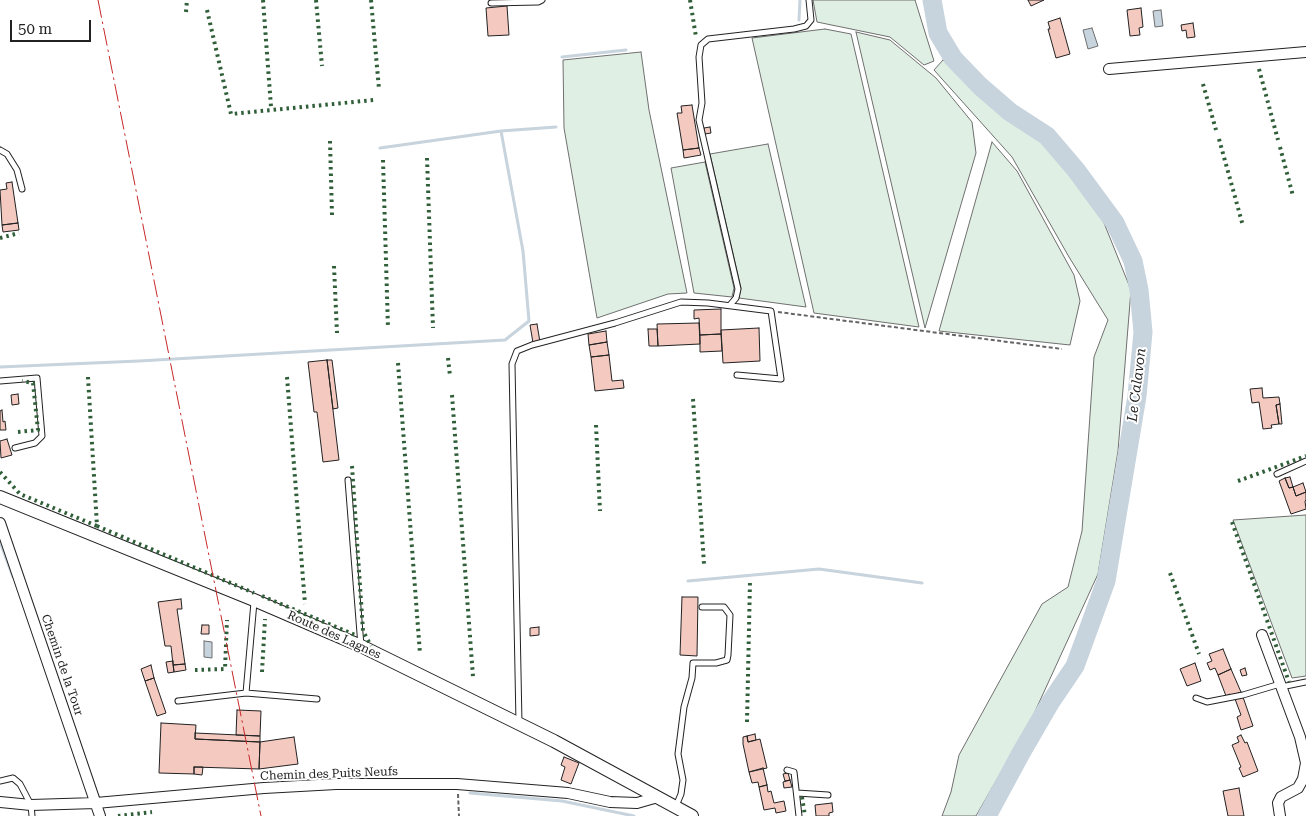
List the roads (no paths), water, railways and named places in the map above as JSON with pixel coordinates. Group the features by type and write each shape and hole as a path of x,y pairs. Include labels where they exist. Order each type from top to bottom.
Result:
{"street":[{"path":"1109,69 1306,52"},
{"name":"Route des Lagnes","path":"0,497 254,600 361,646 519,724 692,816"},
{"name":"Chemin de la Tour","path":"0,523 100,816"},
{"path":"1262,635 1300,737 1306,763 1304,779 1298,788 1281,797 1278,803 1280,816"},
{"name":"Chemin des Puits Neufs","path":"0,802 31,811 96,803 327,784 457,784 568,793 610,802 637,802 658,797"}],"lane":[{"path":"491,3 538,2 542,0"},
{"path":"730,306 736,298 738,289 699,120 702,103 699,57 701,45 708,39 806,26 811,20 809,0"},
{"path":"0,150 7,154 17,170 22,189"},
{"path":"519,724 512,364 518,352 532,345 615,323 681,302 708,303 771,311 781,379 737,375"},
{"path":"0,381 37,378 42,436 35,443 15,448"},
{"path":"1277,474 1306,461"},
{"path":"348,480 361,646"},
{"path":"246,693 254,600"},
{"path":"675,807 683,780 678,754 684,707 692,678 693,663 716,663 727,660 728,655 730,615 724,607 702,606"},
{"path":"1196,698 1207,702 1281,685 1306,682"},
{"path":"178,701 246,693 317,699"},
{"path":"787,770 794,772 799,816"},
{"path":"0,781 14,778 20,784 31,811"},
{"path":"796,793 828,794"}],"waterway":[{"path":"799,20 800,0"},
{"name":"Le Calavon","path":"932,0 938,33 953,58 980,86 1010,112 1047,136 1076,170 1115,223 1133,261 1139,290 1143,332 1137,396 1106,581 1075,666 1050,703 987,816"},
{"path":"562,57 626,50"},
{"path":"0,367 505,340 529,321 523,251 501,131 556,127"},
{"path":"380,148 501,131"},
{"path":"0,542 13,577"},
{"path":"688,581 819,569 922,583"},
{"path":"470,793 562,801 634,816"}]}
